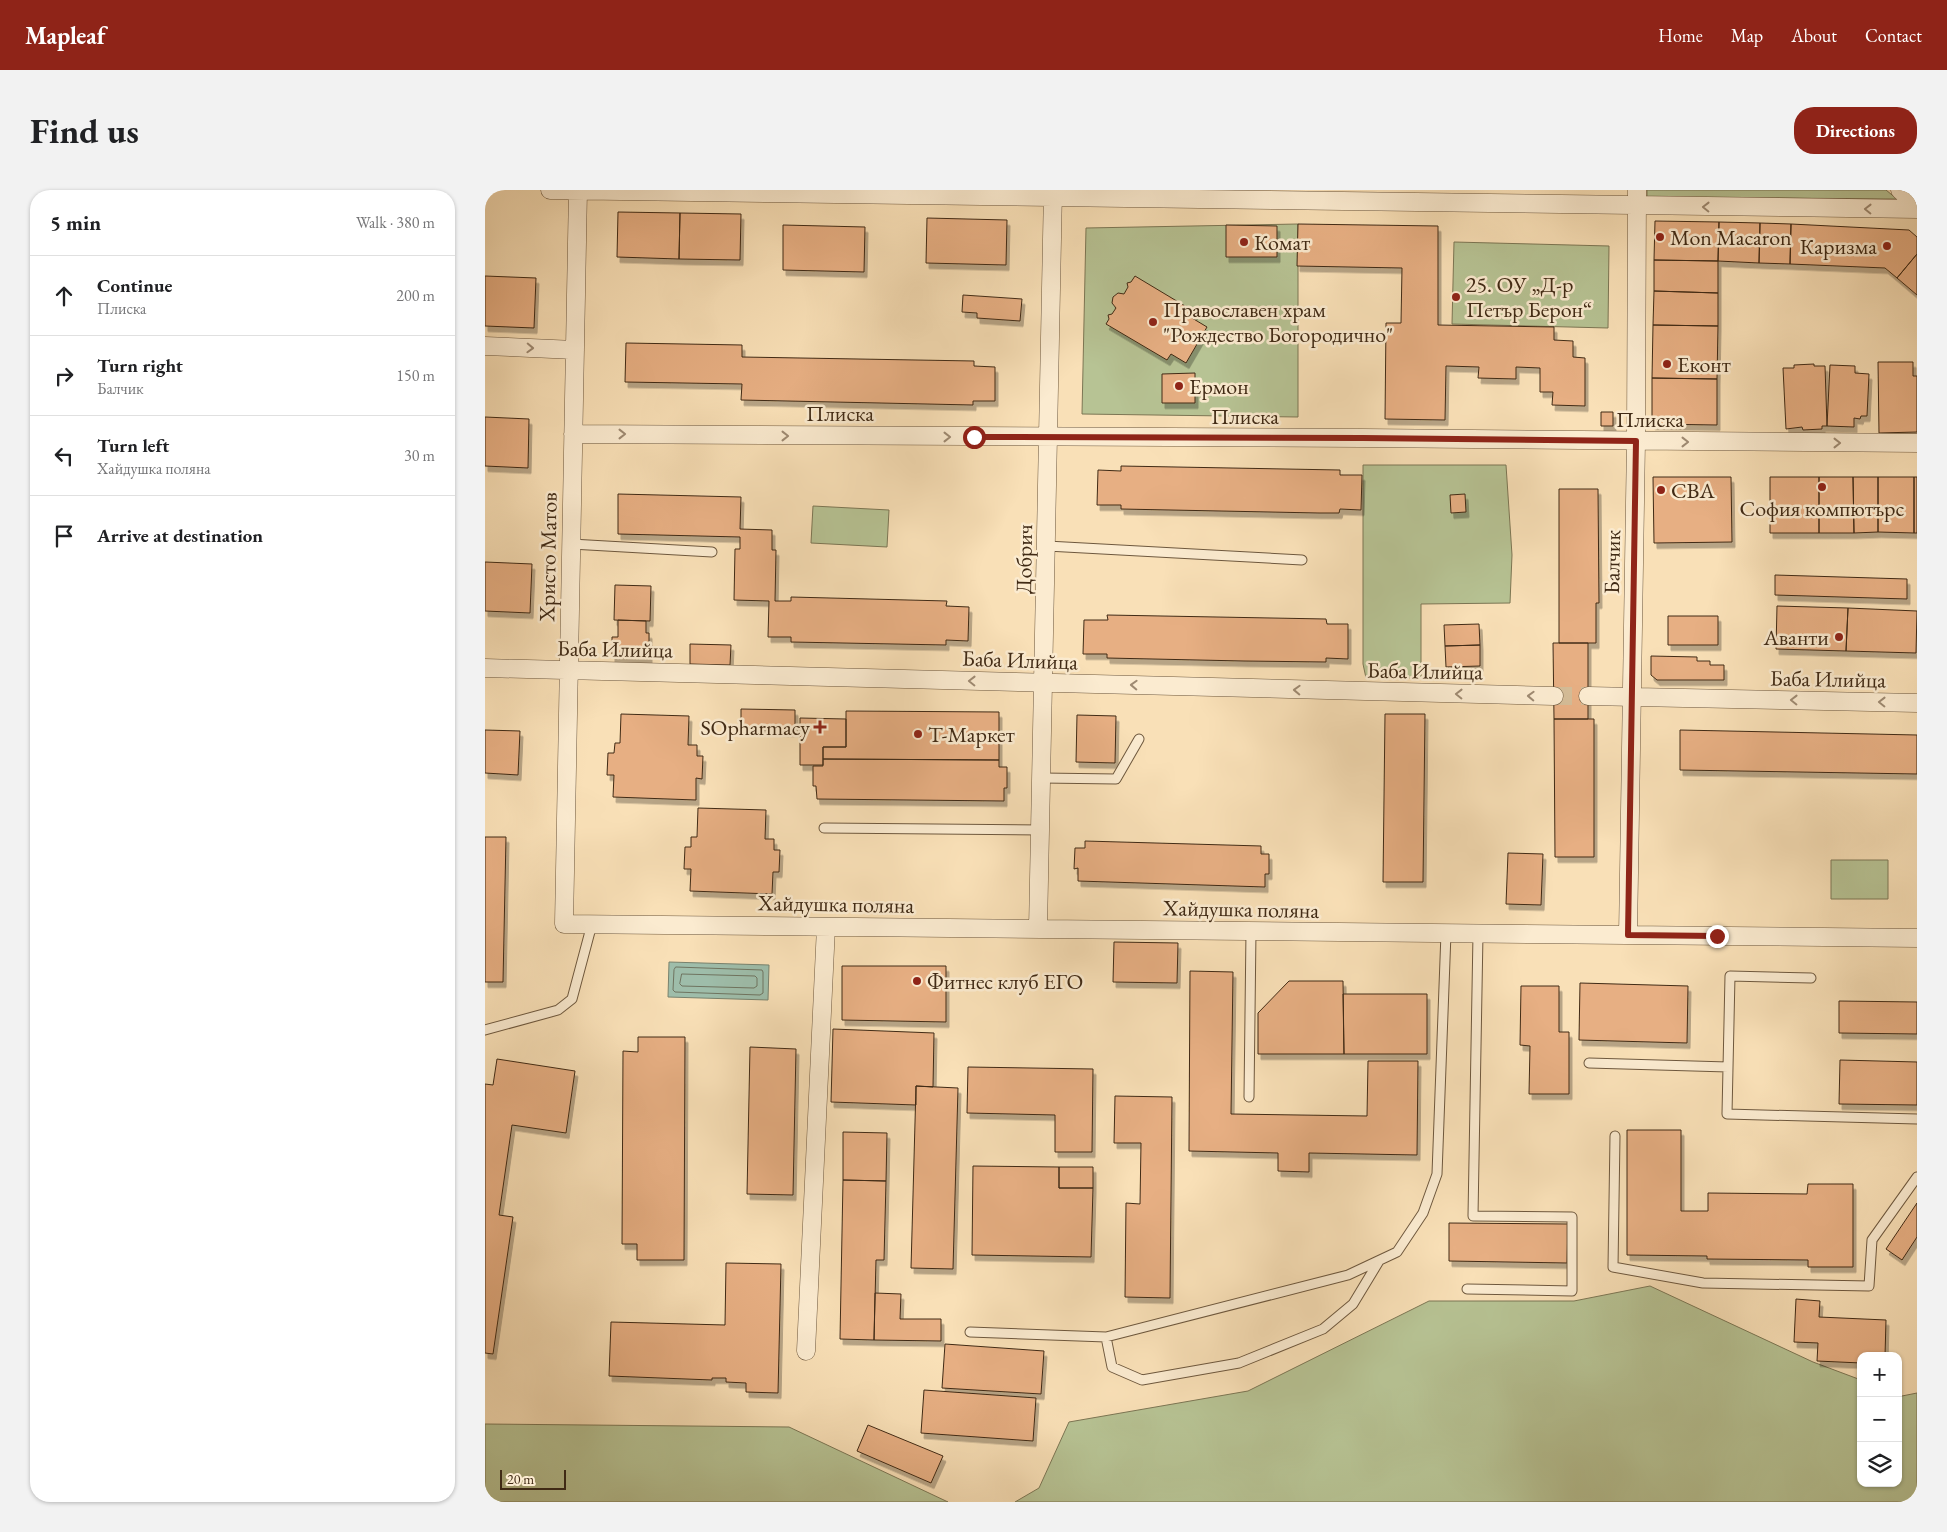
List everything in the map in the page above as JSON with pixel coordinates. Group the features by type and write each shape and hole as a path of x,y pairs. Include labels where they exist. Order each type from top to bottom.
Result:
{"street":[{"path":"550,190 1637,198 1917,209"},
{"path":"1900,190 1917,205"},
{"name":"Христо Матов","path":"564,924 577,191"},
{"name":"Добрич","path":"1039,929 1053,194"},
{"name":"Балчик","path":"1628,935 1636,441 1637,198"},
{"path":"485,346 575,350"},
{"name":"Плиска","path":"573,434 1917,443"},
{"name":"Баба Илийца","path":"485,668 1554,696"},
{"name":"Баба Илийца","path":"1588,696 1917,703"},
{"name":"Хайдушка поляна","path":"564,924 1917,938"},
{"path":"806,1351 826,927"}],"lane":[{"path":"571,544 712,552"},
{"path":"1047,546 1302,560"},
{"path":"1042,778 1116,779 1139,739"},
{"path":"824,828 1041,830"},
{"path":"485,1030 557,1010 573,999 592,924"},
{"path":"1249,1097 1251,932"},
{"path":"970,1332 1106,1337 1348,1275 1397,1252 1423,1213 1437,1174 1446,933"},
{"path":"1467,1290 1572,1291 1572,1217 1473,1216 1477,934"},
{"path":"1811,978 1730,976 1727,1114 1917,1119"},
{"path":"1589,1063 1728,1067"},
{"path":"1615,1136 1613,1267 1703,1283 1869,1286 1872,1240 1917,1177"},
{"path":"1106,1337 1113,1367 1142,1380 1239,1363 1323,1330 1353,1304 1379,1261"}],"shaded area":[{"path":"1647,190 1886,190 1897,199 1647,197"},
{"path":"1298,224 1298,417 1082,414 1086,228"},
{"path":"1454,242 1609,246 1608,328 1452,324"},
{"path":"1363,465 1506,465 1512,555 1510,603 1421,604 1421,678 1366,678 1363,664"},
{"path":"813,506 889,510 887,547 811,543"},
{"path":"1831,860 1888,860 1888,899 1831,899"},
{"path":"1650,1286 1813,1362 1857,1378 1857,1487 1902,1487 1902,1396 1917,1393 1917,1502 1015,1502 1039,1488 1069,1422 1248,1391 1429,1301 1574,1301"},
{"path":"485,1424 789,1427 948,1502 485,1502"}],"water":[{"path":"669,962 769,965 768,1000 668,997"}],"building":[{"path":"618,212 680,213 679,259 617,257"},
{"path":"680,213 741,214 740,260 679,259"},
{"path":"927,218 1007,220 1006,265 926,263"},
{"path":"1655,221 1719,222 1718,261 1654,260"},
{"path":"1719,222 1760,223 1759,263 1718,261"},
{"path":"1760,223 1791,224 1790,264 1759,263"},
{"path":"1298,224 1438,226 1438,325 1554,327 1554,340 1573,341 1573,357 1585,358 1585,406 1552,405 1553,392 1540,392 1540,368 1516,367 1516,379 1478,378 1479,367 1446,366 1445,420 1385,419 1386,323 1401,323 1402,268 1297,266"},
{"path":"1791,224 1909,230 1917,237 1917,254 1897,278 1885,268 1790,264"},
{"path":"783,225 865,227 864,272 783,270"},
{"path":"1226,225 1277,226 1277,257 1226,257"},
{"path":"1917,254 1917,295 1897,278"},
{"path":"1654,260 1718,261 1718,293 1654,291"},
{"path":"485,276 536,278 534,328 485,326"},
{"name":"Православен храм \"Рождество Богородично\"","path":"1135,276 1195,312 1192,318 1207,327 1186,363 1171,354 1167,360 1106,324 1109,319 1108,315 1112,314 1116,308 1112,303 1113,297 1118,293 1124,294 1128,287 1127,283 1131,282"},
{"path":"1654,291 1718,293 1718,326 1653,325"},
{"path":"963,295 1022,299 1020,321 977,318 977,313 962,312"},
{"path":"1653,325 1718,326 1717,379 1652,378"},
{"path":"626,343 742,345 742,357 974,361 974,366 995,367 995,401 973,401 973,405 741,400 742,384 625,382"},
{"path":"1878,362 1913,362 1913,376 1917,376 1917,432 1879,433"},
{"path":"1814,364 1814,366 1825,366 1827,426 1822,426 1822,429 1803,430 1802,427 1786,429 1783,368 1794,368 1794,365"},
{"path":"1830,365 1855,366 1855,373 1869,374 1867,416 1861,416 1860,419 1854,418 1854,427 1827,426"},
{"name":"Ермон","path":"1195,373 1195,403 1162,403 1162,374"},
{"path":"1652,378 1717,379 1717,425 1652,424"},
{"path":"1601,412 1613,412 1613,426 1601,426"},
{"path":"485,417 529,419 528,468 485,466"},
{"path":"1121,466 1340,470 1340,475 1362,475 1361,510 1340,509 1339,513 1319,513 1121,509 1121,505 1097,505 1098,470 1121,471"},
{"path":"1653,477 1731,477 1732,542 1654,543"},
{"path":"1770,477 1819,477 1819,533 1770,533"},
{"path":"1819,477 1853,477 1854,533 1819,533"},
{"path":"1853,477 1878,477 1878,532 1854,533"},
{"path":"1878,477 1914,477 1914,533 1878,532"},
{"path":"1914,477 1917,477 1917,533 1914,533"},
{"path":"1559,489 1598,489 1599,603 1596,603 1596,643 1559,643"},
{"path":"618,494 741,497 740,529 772,530 772,550 776,550 775,601 791,601 791,597 947,601 946,606 969,607 968,641 946,640 946,645 791,642 791,637 768,637 769,601 734,600 735,549 740,549 740,537 618,534"},
{"path":"1465,494 1466,512 1451,513 1450,495"},
{"path":"485,562 532,564 530,613 485,611"},
{"path":"1775,575 1907,579 1907,599 1775,595"},
{"path":"615,585 651,586 650,621 614,620"},
{"path":"1777,606 1848,608 1846,651 1776,649"},
{"path":"1848,608 1917,611 1916,653 1846,651"},
{"path":"1107,615 1326,619 1327,624 1348,624 1348,659 1326,658 1326,662 1244,661 1107,658 1107,654 1083,654 1084,620 1108,620"},
{"path":"1668,616 1718,616 1718,645 1668,645"},
{"path":"618,620 646,621 646,633 649,633 649,658 612,658 612,637 618,637"},
{"path":"1479,624 1480,645 1445,646 1444,625"},
{"path":"1553,643 1588,643 1588,719 1554,719"},
{"path":"690,644 731,645 730,665 690,664"},
{"path":"1480,645 1480,666 1446,667 1445,646"},
{"path":"1651,656 1697,657 1697,661 1710,661 1710,665 1724,665 1724,680 1657,680 1651,675"},
{"path":"741,709 795,710 795,731 741,730"},
{"path":"846,711 999,712 999,760 823,759 823,747 846,747"},
{"path":"621,714 689,716 688,745 697,745 697,756 703,756 702,779 696,778 696,800 613,797 614,775 607,775 608,753 614,753 615,743 620,743"},
{"path":"1385,714 1425,714 1423,882 1383,882"},
{"path":"1077,715 1116,716 1115,763 1076,762"},
{"path":"800,718 846,719 846,747 823,747 823,765 800,765"},
{"path":"1554,719 1594,719 1594,857 1555,857"},
{"path":"485,730 520,731 518,775 485,773"},
{"path":"1680,730 1917,735 1917,774 1680,770"},
{"path":"823,759 999,760 999,767 1007,767 1007,788 1004,788 1004,801 817,799 816,786 813,786 813,766 823,766"},
{"path":"698,808 766,810 765,839 774,839 774,850 780,850 779,872 773,872 772,894 690,891 691,869 684,869 685,847 691,847 691,837 697,837"},
{"path":"485,837 506,837 503,982 485,982"},
{"path":"1085,841 1261,846 1261,854 1269,854 1269,874 1265,874 1265,887 1078,881 1078,868 1074,869 1075,848 1085,848"},
{"path":"1508,853 1543,854 1541,905 1506,904"},
{"path":"1114,942 1178,943 1177,983 1113,982"},
{"path":"842,966 946,966 946,1022 842,1020"},
{"path":"1190,971 1233,972 1231,1114 1367,1116 1368,1061 1418,1061 1417,1155 1309,1153 1309,1172 1278,1171 1278,1153 1189,1151"},
{"path":"1289,981 1343,981 1344,1054 1258,1054 1258,1013"},
{"path":"1580,983 1688,986 1687,1043 1579,1040"},
{"path":"1521,986 1559,986 1559,1032 1569,1032 1569,1094 1529,1094 1530,1046 1520,1045"},
{"path":"1343,994 1427,994 1427,1054 1344,1054"},
{"path":"1839,1001 1917,1002 1917,1034 1839,1033"},
{"path":"833,1029 934,1033 933,1087 916,1086 916,1105 831,1102"},
{"path":"638,1037 685,1037 684,1260 637,1260 637,1244 622,1244 623,1051 638,1052"},
{"path":"750,1047 796,1049 793,1195 747,1194"},
{"path":"497,1059 575,1071 566,1133 512,1125 499,1215 513,1217 493,1354 485,1353 485,1084 493,1085"},
{"path":"1840,1060 1917,1062 1917,1105 1839,1104"},
{"path":"968,1067 1093,1069 1092,1152 1055,1152 1055,1115 967,1113"},
{"path":"916,1086 958,1088 953,1269 911,1268"},
{"path":"1115,1096 1172,1097 1170,1298 1125,1297 1126,1203 1140,1204 1141,1143 1114,1143"},
{"path":"1627,1130 1681,1130 1681,1211 1708,1211 1708,1193 1807,1194 1808,1184 1853,1184 1853,1267 1808,1267 1808,1260 1707,1259 1707,1256 1627,1255"},
{"path":"843,1132 887,1133 886,1181 843,1180"},
{"path":"973,1166 1059,1167 1059,1188 1093,1188 1091,1257 972,1255"},
{"path":"1059,1167 1093,1167 1093,1188 1059,1188"},
{"path":"843,1180 886,1181 884,1260 876,1260 874,1340 840,1339"},
{"path":"1917,1203 1917,1237 1902,1260 1886,1249"},
{"path":"1449,1223 1568,1224 1567,1263 1449,1261"},
{"path":"726,1263 781,1264 778,1393 746,1392 746,1383 726,1382 726,1378 712,1378 712,1380 609,1376 611,1322 725,1325"},
{"path":"875,1293 901,1294 900,1319 941,1319 941,1341 874,1340"},
{"path":"1796,1299 1820,1301 1819,1317 1886,1320 1885,1352 1857,1352 1857,1363 1817,1361 1818,1343 1794,1342"},
{"path":"945,1344 1044,1351 1041,1394 942,1388"},
{"path":"924,1390 1036,1398 1033,1441 921,1433"},
{"path":"868,1425 943,1456 931,1483 857,1451"}],"tunnel":[{"path":"1554,696 1588,696"}],"place":[{"name":"Mon Macaron","path":"1660,237"},
{"name":"Комат","path":"1244,242"},
{"name":"Каризма","path":"1887,246"},
{"name":"25. ОУ „Д-р Петър Берон“","path":"1456,297"},
{"name":"Православен храм \"Рождество Богородично\"","path":"1153,322"},
{"name":"Еконт","path":"1667,364"},
{"name":"Ермон","path":"1179,386"},
{"name":"София компютърс","path":"1822,487"},
{"name":"CBA","path":"1661,490"},
{"name":"Аванти","path":"1839,637"},
{"name":"SOpharmacy","path":"820,727"},
{"name":"Т-Маркет","path":"918,734"},
{"name":"Фитнес клуб ЕГО","path":"917,981"}],"route":[{"path":"974,437 1636,441 1628,935 1717,936"}]}
